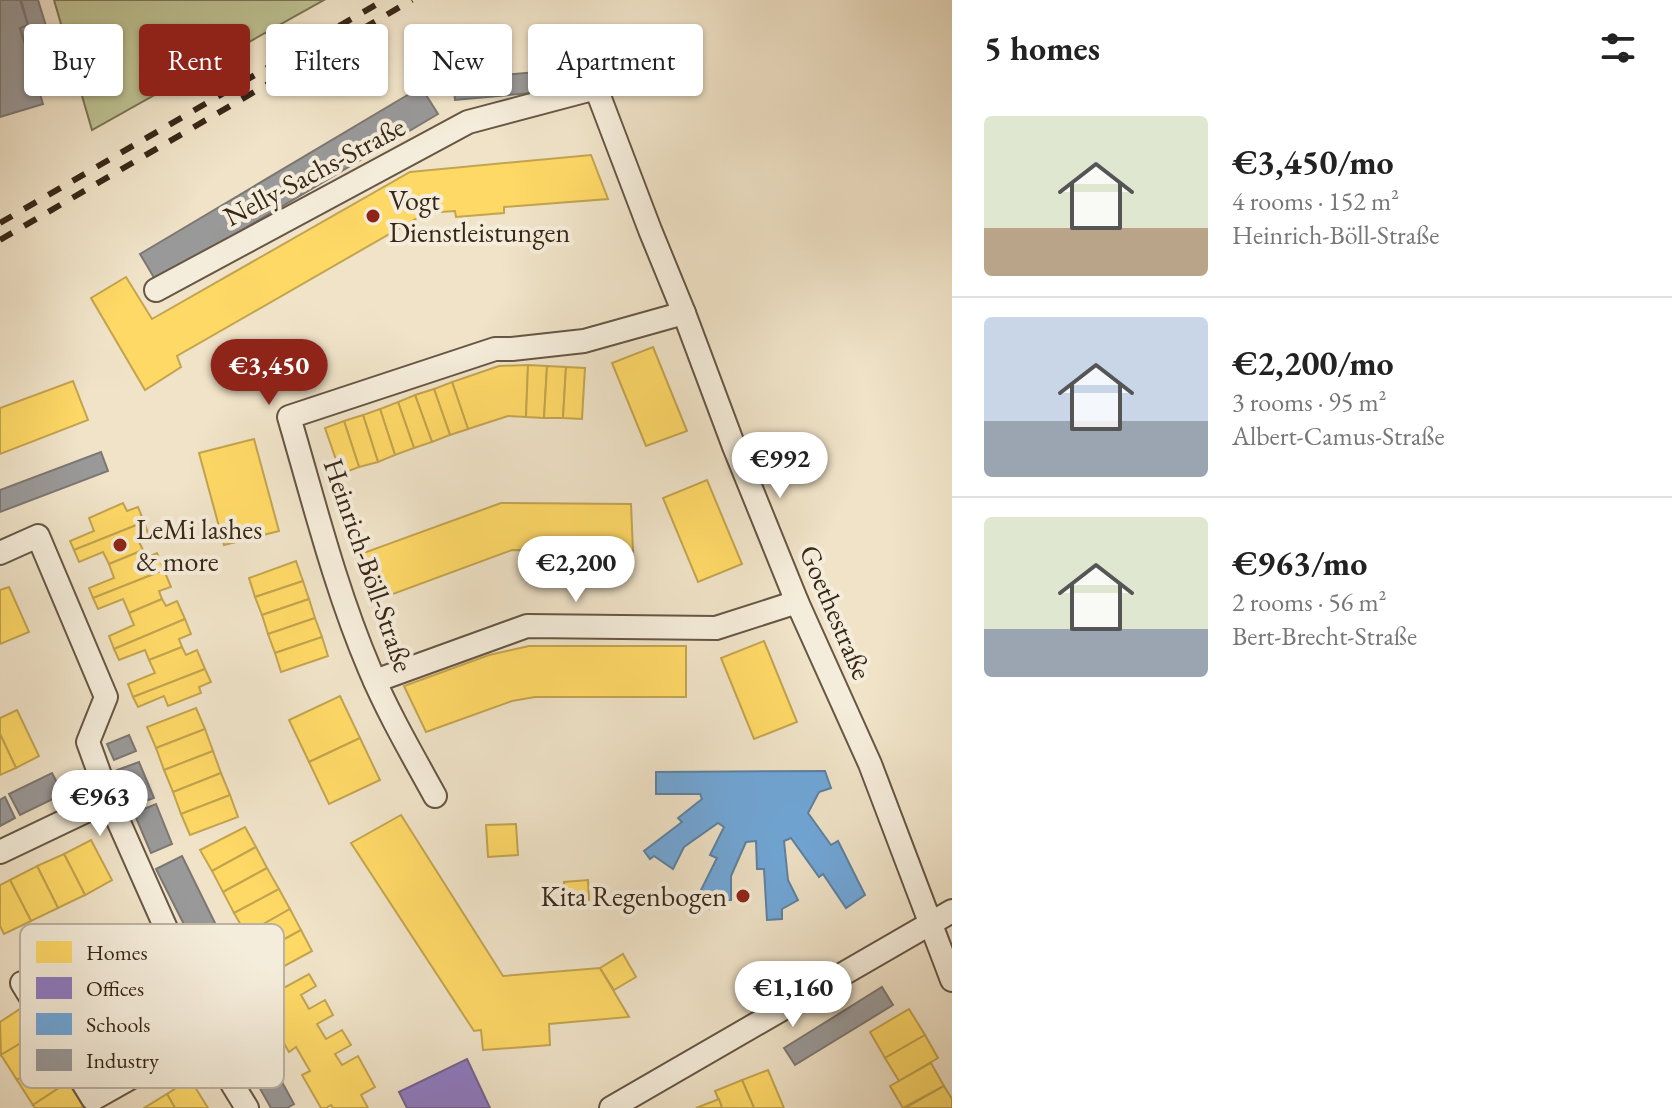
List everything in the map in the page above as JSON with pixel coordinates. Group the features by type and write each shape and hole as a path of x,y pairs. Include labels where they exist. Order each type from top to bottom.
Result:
{"street":[{"name":"Nelly-Sachs-Straße","path":"156,290 468,122 566,96"},
{"name":"Goethestraße","path":"599,96 733,444 797,602 870,764 952,980"},
{"name":"Heinrich-Böll-Straße","path":"435,796 375,681 346,607 289,417 495,349 584,341 684,313"},
{"path":"0,553 38,536 106,697 88,742 109,800 164,924"},
{"path":"375,681 527,626 716,628 797,602"},
{"path":"0,852 109,800"},
{"path":"611,1108 952,911"},
{"path":"86,1088 93,1099 113,1088"},
{"path":"235,1088 247,1108"}],"green space":[{"path":"54,0 324,0 281,24 266,24 266,32 250,41 250,24 139,24 139,96 153,96 92,130 82,96 123,96 123,24 61,24"}],"building: Homes":[{"path":"591,155 608,199 504,207 504,213 456,217 455,211 426,213 177,356 181,367 145,390 91,298 126,277 152,319 410,172"},
{"path":"653,347 687,431 646,446 612,363"},
{"path":"528,365 526,417 508,416 468,429 452,382 499,366"},
{"path":"528,365 547,366 544,418 526,417"},
{"path":"547,366 566,367 563,418 544,418"},
{"path":"566,367 585,368 582,419 563,418"},
{"path":"73,381 88,420 0,454 0,408"},
{"path":"452,382 468,429 450,435 434,389"},
{"path":"434,389 450,435 432,442 415,395"},
{"path":"415,395 432,442 414,448 398,402"},
{"path":"398,402 414,448 395,455 380,409"},
{"path":"380,409 395,455 378,462 363,415"},
{"path":"363,415 378,462 359,467 344,421"},
{"path":"344,421 359,467 341,474 325,428"},
{"path":"254,439 279,531 224,545 199,453"},
{"path":"707,480 742,564 698,582 663,498"},
{"path":"123,503 127,511 138,507 144,522 74,550 70,541 94,531 89,518"},
{"path":"501,503 631,504 633,552 512,550 374,601 358,555"},
{"path":"144,522 149,536 138,540 143,550 109,564 103,552 79,562 74,550"},
{"path":"143,550 146,558 157,553 164,570 93,598 89,588 114,578 109,564"},
{"path":"296,561 303,581 255,597 249,578"},
{"path":"164,570 171,587 159,591 162,599 129,613 123,599 98,609 93,598"},
{"path":"303,581 309,599 262,615 255,597"},
{"path":"9,587 29,632 0,644 0,590"},
{"path":"162,599 166,606 177,601 185,619 114,649 109,636 134,625 129,613"},
{"path":"309,599 315,618 268,634 262,615"},
{"path":"315,618 322,637 275,653 268,634"},
{"path":"185,619 191,634 179,639 182,647 149,660 145,650 119,660 114,649"},
{"path":"322,637 328,656 281,672 275,653"},
{"path":"764,641 797,722 754,739 721,658"},
{"path":"529,646 686,646 686,697 535,697 512,701 426,732 404,686 489,655"},
{"path":"182,647 186,655 197,650 205,669 133,697 128,684 155,673 149,660"},
{"path":"205,669 211,682 199,687 201,693 168,706 164,696 138,707 133,697"},
{"path":"340,696 360,738 309,762 289,720"},
{"path":"196,708 205,729 156,748 147,727"},
{"path":"17,710 39,756 16,768 0,734 0,718"},
{"path":"205,729 213,751 164,770 156,748"},
{"path":"0,734 16,768 0,775"},
{"path":"360,738 380,780 329,804 309,762"},
{"path":"213,751 221,773 173,792 164,770"},
{"path":"221,773 230,795 181,814 173,792"},
{"path":"230,795 238,817 190,835 181,814"},
{"path":"401,815 503,976 600,968 629,1017 549,1024 550,1045 483,1050 481,1030 474,1031 351,843"},
{"path":"516,824 518,855 488,857 486,825"},
{"path":"245,827 256,847 212,871 200,850"},
{"path":"91,840 112,880 85,895 64,854"},
{"path":"256,847 267,868 223,892 212,871"},
{"path":"64,854 85,895 58,908 37,866"},
{"path":"37,866 58,908 31,921 10,880"},
{"path":"267,868 279,889 234,913 223,892"},
{"path":"10,880 31,921 4,934 0,926 0,885"},
{"path":"588,880 589,900 565,902 564,882"},
{"path":"279,889 290,909 264,924 240,924 234,913"},
{"path":"290,909 301,930 284,939 284,924 264,924"},
{"path":"301,930 312,951 284,966 284,939"},
{"path":"623,954 636,977 614,990 600,968"},
{"path":"309,974 316,986 301,995 309,1009 325,1000 333,1015 317,1024 326,1039 342,1030 351,1045 335,1054 342,1065 358,1056 375,1087 361,1095 368,1108 333,1108 331,1105 321,1108 302,1075 310,1071 296,1047 289,1052 284,1043 284,988"},
{"path":"20,1009 20,1044 1,1055 0,1022"},
{"path":"909,1009 925,1035 885,1058 870,1032"},
{"path":"925,1035 938,1058 899,1081 885,1058"},
{"path":"20,1044 20,1078 17,1080 1,1055"},
{"path":"931,1063 944,1086 903,1108 890,1086"},
{"path":"768,1070 784,1108 754,1108 742,1080"},
{"path":"742,1080 754,1108 722,1108 715,1091"},
{"path":"944,1086 952,1099 952,1108 905,1108"},
{"path":"22,1088 59,1088 33,1105"},
{"path":"59,1088 72,1088 83,1106 35,1108 33,1105"},
{"path":"176,1088 196,1088 208,1108 175,1108 167,1094"},
{"path":"167,1094 175,1108 144,1108"},
{"path":"719,1099 722,1108 696,1108"}],"building: Offices":[{"path":"467,1059 490,1108 407,1108 399,1092"}],"building: Schools":[{"path":"825,771 831,788 819,792 808,813 831,845 838,841 865,895 846,908 823,874 819,877 791,838 784,841 788,880 798,900 782,909 782,919 767,920 764,869 757,869 756,841 746,842 731,876 731,900 712,900 709,909 695,902 717,858 710,855 724,827 718,823 684,847 673,869 654,856 650,859 644,851 682,822 678,818 702,799 700,794 656,794 656,772"}],"building: Industry":[{"path":"0,0 20,0 28,24 20,28 24,41 24,96 41,96 43,104 0,117"},
{"path":"21,0 38,0 45,24 28,24"},
{"path":"528,73 528,93 512,95 512,74"},
{"path":"406,96 427,96 438,114 156,281 140,254"},
{"path":"455,96 498,96 455,100"},
{"path":"101,452 108,471 0,512 0,490"},
{"path":"129,735 136,751 114,760 107,744"},
{"path":"139,762 154,798 132,806 117,770"},
{"path":"52,773 63,794 20,815 9,794"},
{"path":"5,797 15,818 0,826 0,800"},
{"path":"156,804 172,844 151,853 134,813"},
{"path":"182,856 215,924 184,924 156,869"},
{"path":"882,987 893,1005 795,1065 784,1048"},
{"path":"284,1086 294,1104 287,1108 271,1108 260,1088"}],"railway":[{"path":"0,223 384,0"},
{"path":"0,240 412,0"}],"place":[{"name":"Vogt Dienstleistungen","path":"373,216"},
{"name":"LeMi lashes & more","path":"120,545"},
{"name":"Kita Regenbogen","path":"743,896"}]}
